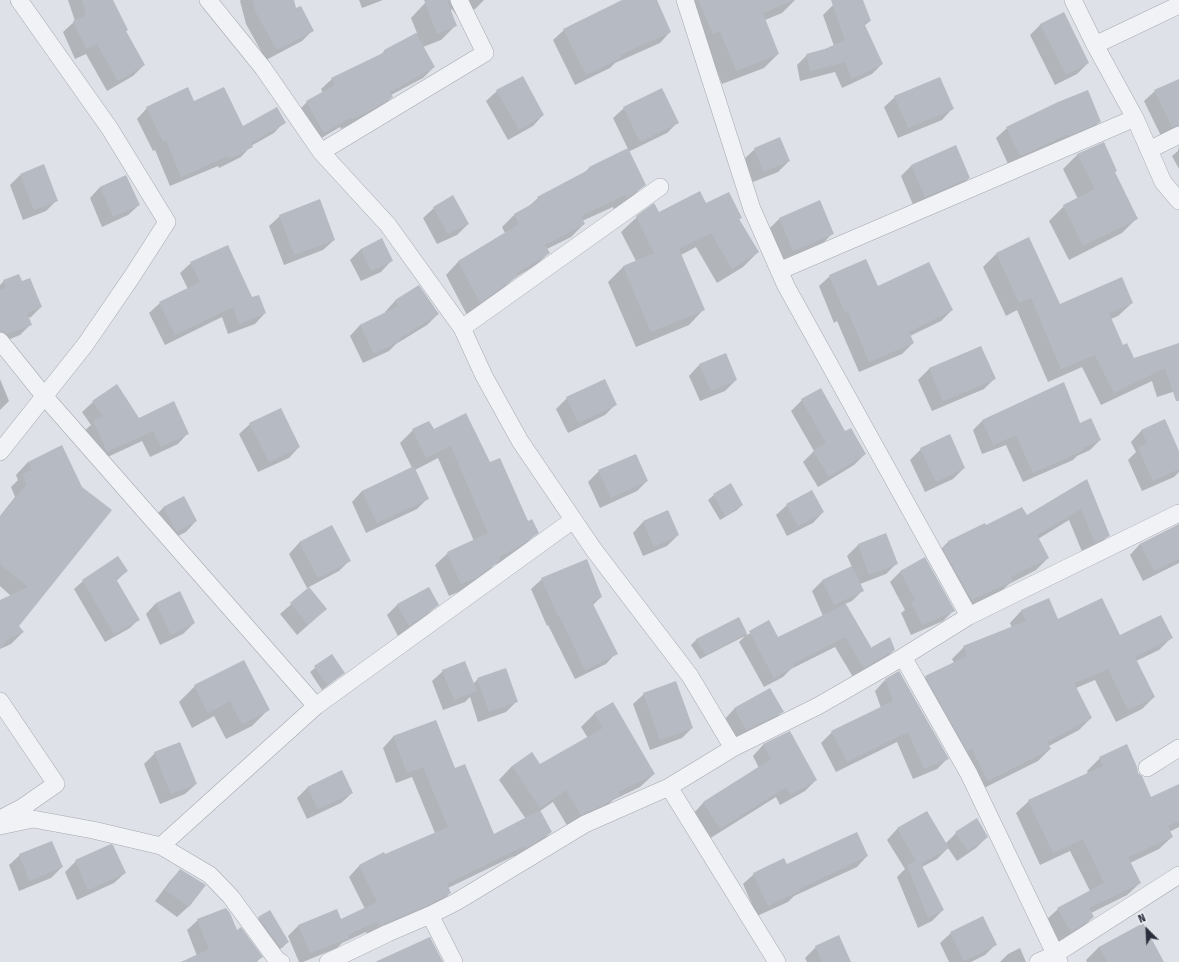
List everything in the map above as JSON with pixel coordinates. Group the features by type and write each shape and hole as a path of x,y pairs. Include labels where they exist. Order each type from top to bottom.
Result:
{"street":[{"path":"0,452 85,345 167,222 110,129 19,0"},
{"path":"208,0 263,68 321,152 388,225 462,328 484,376 520,441 594,550 690,676 733,748"},
{"path":"321,152 485,53 459,0"},
{"path":"685,0 752,209 779,271 969,616"},
{"path":"1073,0 1135,118 1163,182 1179,201"},
{"path":"1096,45 1179,5"},
{"path":"779,271 1135,118"},
{"path":"1149,150 1179,135"},
{"path":"462,328 660,187"},
{"path":"0,340 45,397 316,706"},
{"path":"328,962 388,932 430,915 456,902 585,824 669,787 733,748 818,706 903,657 969,616 1179,513"},
{"path":"161,846 316,706 573,520"},
{"path":"903,657 969,774 1056,958"},
{"path":"0,701 56,784 23,807 0,819"},
{"path":"1147,768 1179,748"},
{"path":"669,787 777,962"},
{"path":"0,826 33,819 93,830 161,846 210,874 231,897 273,955 281,962"},
{"path":"1038,962 1056,958 1179,875"},
{"path":"430,915 454,962"}],"building":[{"path":"82,0 113,0 128,30 126,31 145,65 118,81 97,44 86,49 73,21 86,15"},
{"path":"253,0 294,0 296,8 301,6 314,31 277,50 256,13"},
{"path":"424,0 447,0 457,26 437,34"},
{"path":"622,0 657,0 671,32 620,55 621,58 586,75 563,29"},
{"path":"698,0 794,0 763,13 779,54 736,71 720,31 713,34"},
{"path":"831,0 863,0 871,21 864,23 883,64 852,79 845,62 810,71 806,54 825,49 845,40"},
{"path":"1064,12 1089,63 1066,75 1040,24"},
{"path":"416,33 435,67 390,92 393,97 378,106 352,119 351,117 324,133 306,101 335,85 331,78 385,52 384,50"},
{"path":"523,76 544,115 519,130 496,90"},
{"path":"940,77 954,109 908,128 894,96"},
{"path":"1179,79 1179,125 1172,127 1154,90"},
{"path":"188,87 194,101 224,87 243,126 277,107 286,123 251,143 253,147 229,159 228,156 181,177 166,140 163,142 146,107"},
{"path":"662,88 679,123 640,142 623,107"},
{"path":"1088,90 1101,122 1069,136 1068,134 1020,156 1006,127 1058,102"},
{"path":"780,137 790,161 764,172 754,148"},
{"path":"1104,142 1117,171 1115,172 1138,219 1083,246 1063,205 1095,189 1077,154"},
{"path":"956,145 970,178 925,197 911,165"},
{"path":"628,148 646,185 627,198 625,195 581,216 585,224 545,245 550,253 517,273 518,276 480,303 458,261 519,224 514,214 539,200 537,197 590,169 589,167"},
{"path":"44,164 58,201 34,210 20,174"},
{"path":"126,175 140,205 113,217 100,187"},
{"path":"700,191 706,203 729,192 742,218 739,219 759,252 732,269 711,233 679,249 705,310 651,332 623,266 654,253 636,216 654,203 659,212"},
{"path":"453,195 469,224 448,234 433,207"},
{"path":"320,199 335,240 294,255 279,215"},
{"path":"820,200 834,234 793,251 779,218"},
{"path":"1029,237 1060,304 1122,277 1133,303 1109,313 1123,345 1127,343 1134,358 1179,343 1179,401 1176,401 1165,368 1114,393 1095,355 1061,369 1031,298 1019,303 996,253"},
{"path":"382,238 393,261 371,271 361,249"},
{"path":"228,245 252,297 259,295 266,313 239,324 233,307 175,335 159,302 200,282 190,262"},
{"path":"866,259 878,286 929,262 953,310 909,332 914,343 869,362 848,311 845,313 829,275"},
{"path":"19,274 22,281 30,278 42,307 27,313 32,325 7,334 0,331 0,290 6,288 3,280"},
{"path":"419,285 439,314 400,338 401,340 374,354 360,325 398,306 395,300"},
{"path":"981,346 996,379 943,401 929,368"},
{"path":"726,353 737,380 711,391 699,364"},
{"path":"605,379 617,405 578,423 566,397"},
{"path":"1064,382 1080,423 1091,418 1101,440 1083,448 1084,450 1033,473 1016,435 993,445 982,420"},
{"path":"117,384 139,418 174,401 189,434 161,447 153,431 107,452 93,421 103,416 92,401"},
{"path":"821,388 845,431 851,428 866,454 829,477 813,451 826,443 801,399"},
{"path":"281,408 300,447 269,462 249,423"},
{"path":"466,413 490,462 500,458 528,521 532,519 539,533 515,549 499,557 500,560 476,578 461,584 447,552 488,533 451,446 426,458 412,429 429,421 434,429"},
{"path":"1165,419 1179,451 1179,469 1153,481 1138,448 1147,443 1141,430"},
{"path":"950,434 965,468 936,482 920,448"},
{"path":"62,445 82,487 112,510 19,626 24,632 8,639 0,649 0,600 28,587 0,564 0,517 27,484 22,474 32,470 28,462"},
{"path":"636,454 648,481 611,498 598,470"},
{"path":"414,466 429,499 377,523 362,491"},
{"path":"1087,479 1110,536 1095,543 1081,509 1037,535 1049,558 1011,577 1013,581 972,600 942,548 949,544 948,541 985,523 986,525 1022,507 1027,515"},
{"path":"731,483 743,505 725,516 713,494"},
{"path":"812,490 824,512 798,526 786,504"},
{"path":"184,496 197,521 177,532 163,507"},
{"path":"668,510 679,535 654,547 643,521"},
{"path":"1179,524 1179,559 1154,571 1140,544"},
{"path":"332,525 351,561 318,578 299,542"},
{"path":"886,533 898,564 869,575 858,544"},
{"path":"118,556 128,571 116,579 140,620 114,634 82,580"},
{"path":"925,557 955,611 922,625 911,602 915,600 900,571"},
{"path":"587,559 602,597 592,602 618,654 585,670 541,578"},
{"path":"852,566 864,591 834,605 822,580"},
{"path":"309,587 327,609 308,625 290,603"},
{"path":"429,587 439,605 409,626 397,604"},
{"path":"180,591 195,623 171,635 156,603"},
{"path":"1049,598 1058,619 1102,598 1120,635 1161,615 1173,638 1135,657 1155,697 1128,710 1108,669 1074,683 1092,718 1047,742 1051,749 988,781 972,749 967,751 925,676 967,656 963,646 1026,621 1021,610"},
{"path":"846,604 874,652 872,647 890,637 895,650 864,668 845,637 793,664 794,667 774,678 749,631 769,620 778,637"},
{"path":"739,617 747,633 706,655 696,639"},
{"path":"332,654 345,673 327,685 314,666"},
{"path":"244,660 270,710 242,724 230,701 208,713 194,685"},
{"path":"465,661 477,691 454,700 442,670"},
{"path":"506,668 518,702 489,712 477,678"},
{"path":"899,671 949,759 924,769 908,732 847,762 831,731 893,701 885,679"},
{"path":"676,681 693,728 660,740 643,693"},
{"path":"770,688 784,712 746,730 734,708"},
{"path":"613,702 655,774 618,792 620,795 581,815 566,790 540,808 512,766 532,752 540,764 603,728 594,713"},
{"path":"436,720 455,768 465,764 494,834 540,810 552,832 526,848 524,846 447,884 451,893 426,906 379,926 377,922 348,935 349,938 310,953 298,925 337,909 341,919 377,902 359,865 384,852 385,854 448,827 423,767 407,773 393,736"},
{"path":"790,731 817,780 791,795 786,787 720,829 703,802 771,759 763,744"},
{"path":"180,742 197,784 171,794 154,752"},
{"path":"1127,744 1138,773 1142,776 1151,797 1179,784 1179,821 1168,826 1173,837 1128,857 1141,883 1089,908 1094,917 1071,932 1057,908 1104,883 1083,839 1053,853 1028,800 1103,766 1099,757"},
{"path":"342,770 353,793 318,809 307,787"},
{"path":"927,811 949,848 921,864 944,910 928,918 907,865 916,861 897,828"},
{"path":"977,818 988,837 968,851 955,832"},
{"path":"857,832 868,856 799,889 800,891 768,906 753,873 784,858 787,864"},
{"path":"52,841 63,867 29,881 19,854"},
{"path":"111,844 113,845 126,873 88,890 75,860"},
{"path":"180,869 206,885 189,907 165,890"},
{"path":"226,908 230,913 237,930 241,927 263,957 255,962 181,962 209,949 197,919"},
{"path":"270,910 289,942 280,947 258,917"},
{"path":"983,916 997,945 964,961 950,932"},
{"path":"1143,923 1164,962 1107,962 1099,947"},
{"path":"839,935 851,962 822,962 815,946"},
{"path":"430,937 443,962 375,962"}]}
